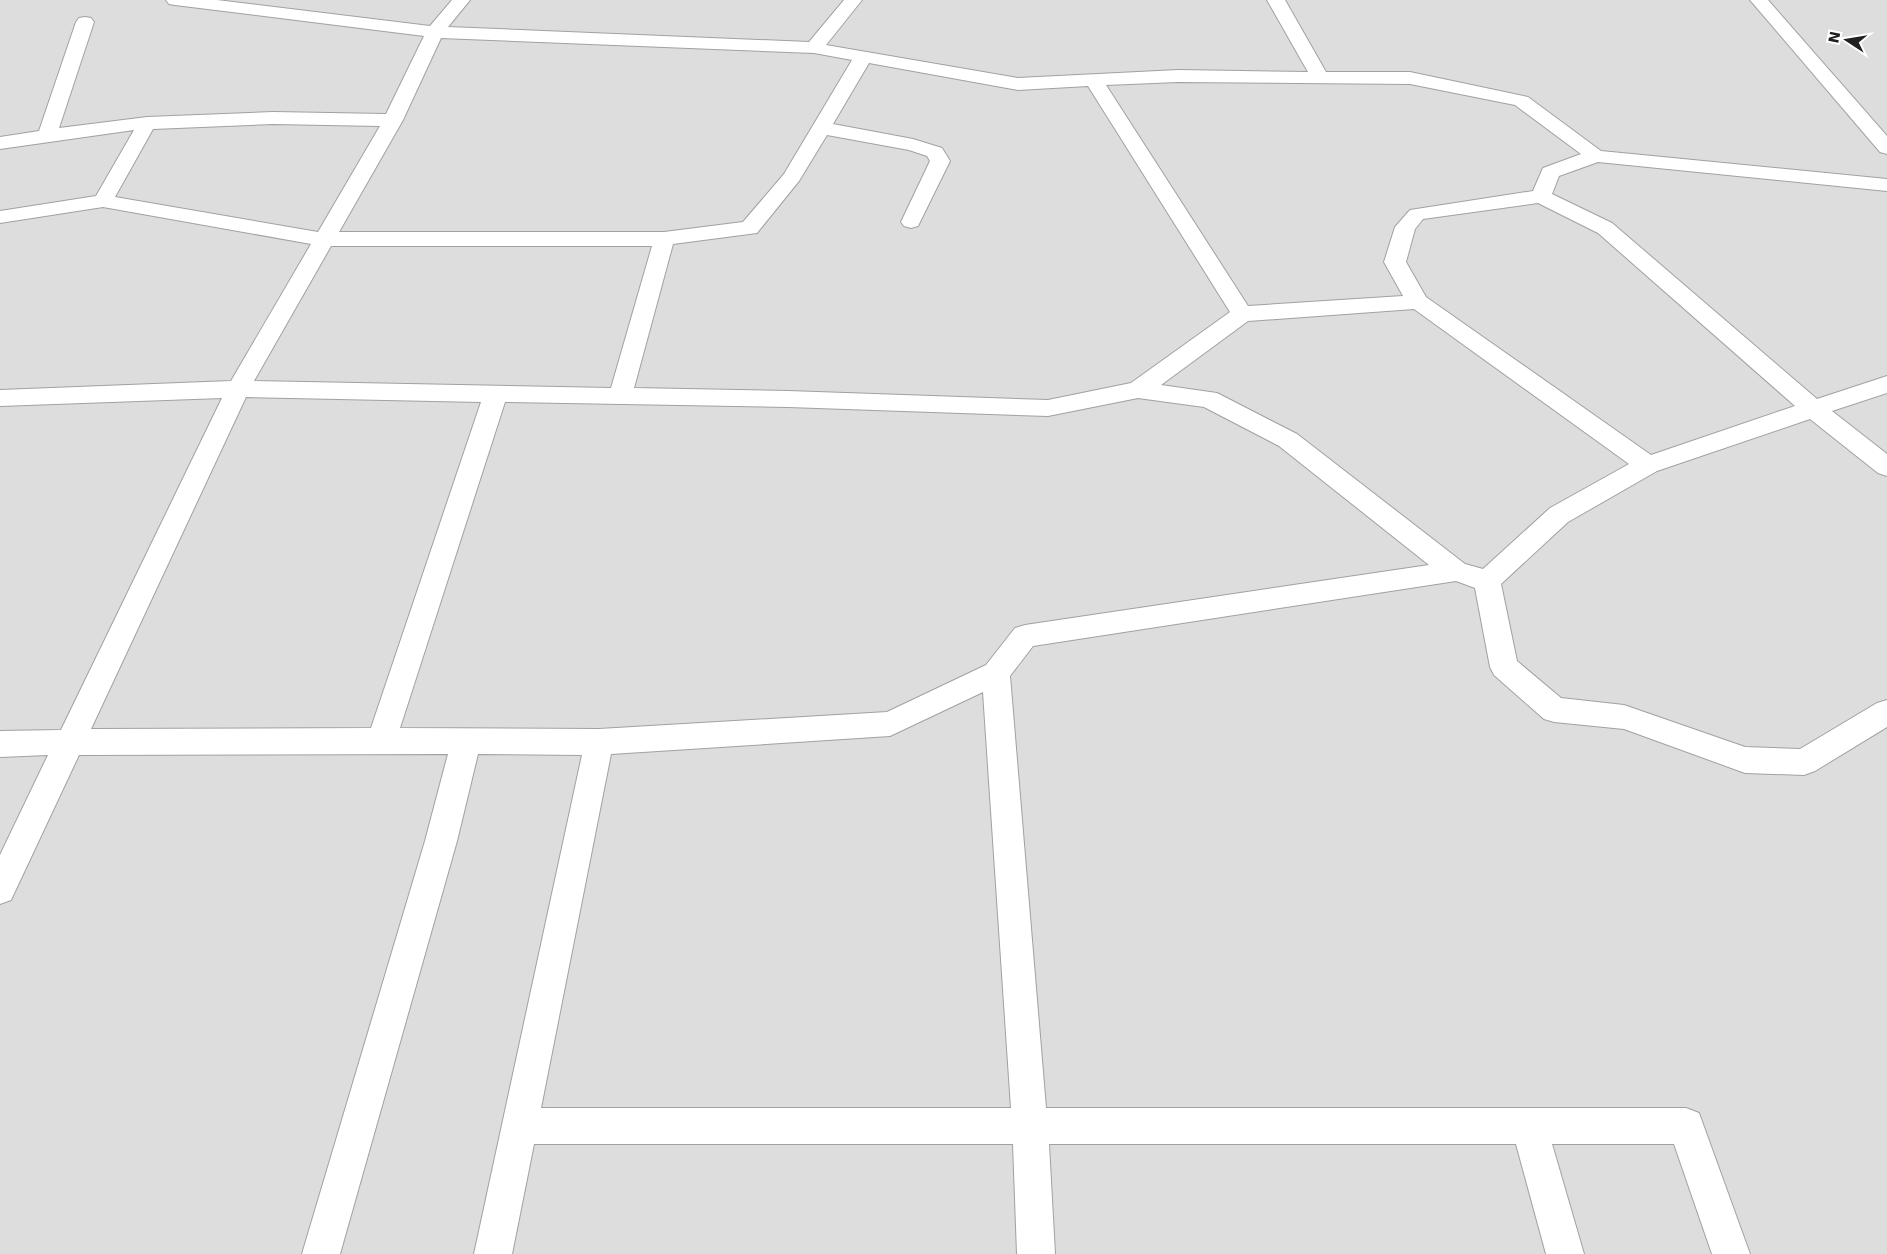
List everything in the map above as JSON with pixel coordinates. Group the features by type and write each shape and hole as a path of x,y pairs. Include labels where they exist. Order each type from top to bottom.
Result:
{"street":[{"path":"175,0 435,32 814,48 1018,84 1178,76 1410,78 1520,101 1596,156"},
{"path":"0,889 238,389 322,239 392,120 435,32 462,0"},
{"path":"814,48 853,0"},
{"path":"1276,0 1320,77"},
{"path":"1759,0 1887,148"},
{"path":"47,136 85,22"},
{"path":"0,217 103,201 322,239 664,239 750,228 792,177 864,56"},
{"path":"1093,80 1242,314"},
{"path":"0,143 128,124 273,118 392,120"},
{"path":"103,201 147,123"},
{"path":"821,128 913,145 935,152 940,161 912,222"},
{"path":"1541,196 1550,172 1596,156 1887,185"},
{"path":"1648,465 1418,302 1395,262 1405,228 1417,214 1541,196 1604,228 1813,409 1887,467"},
{"path":"620,397 664,239"},
{"path":"1138,390 1242,314 1418,302"},
{"path":"1487,581 1559,516 1648,465 1887,384"},
{"path":"0,398 238,389 788,399 1048,408 1138,390 1209,398 1288,440 1456,572 1487,581"},
{"path":"381,741 496,394"},
{"path":"0,744 70,742 600,742 890,724 996,673 1025,636 1456,572"},
{"path":"1487,581 1504,667 1554,710 1624,717 1745,760 1804,762 1887,712"},
{"path":"996,673 1030,1126 1036,1254"},
{"path":"321,1254 441,841 466,741"},
{"path":"494,1254 600,742"},
{"path":"520,1126 1686,1126 1731,1254"},
{"path":"1528,1126 1565,1254"}],"shaded area":[{"path":"0,0 1887,0 1887,1254 0,1254"}]}
